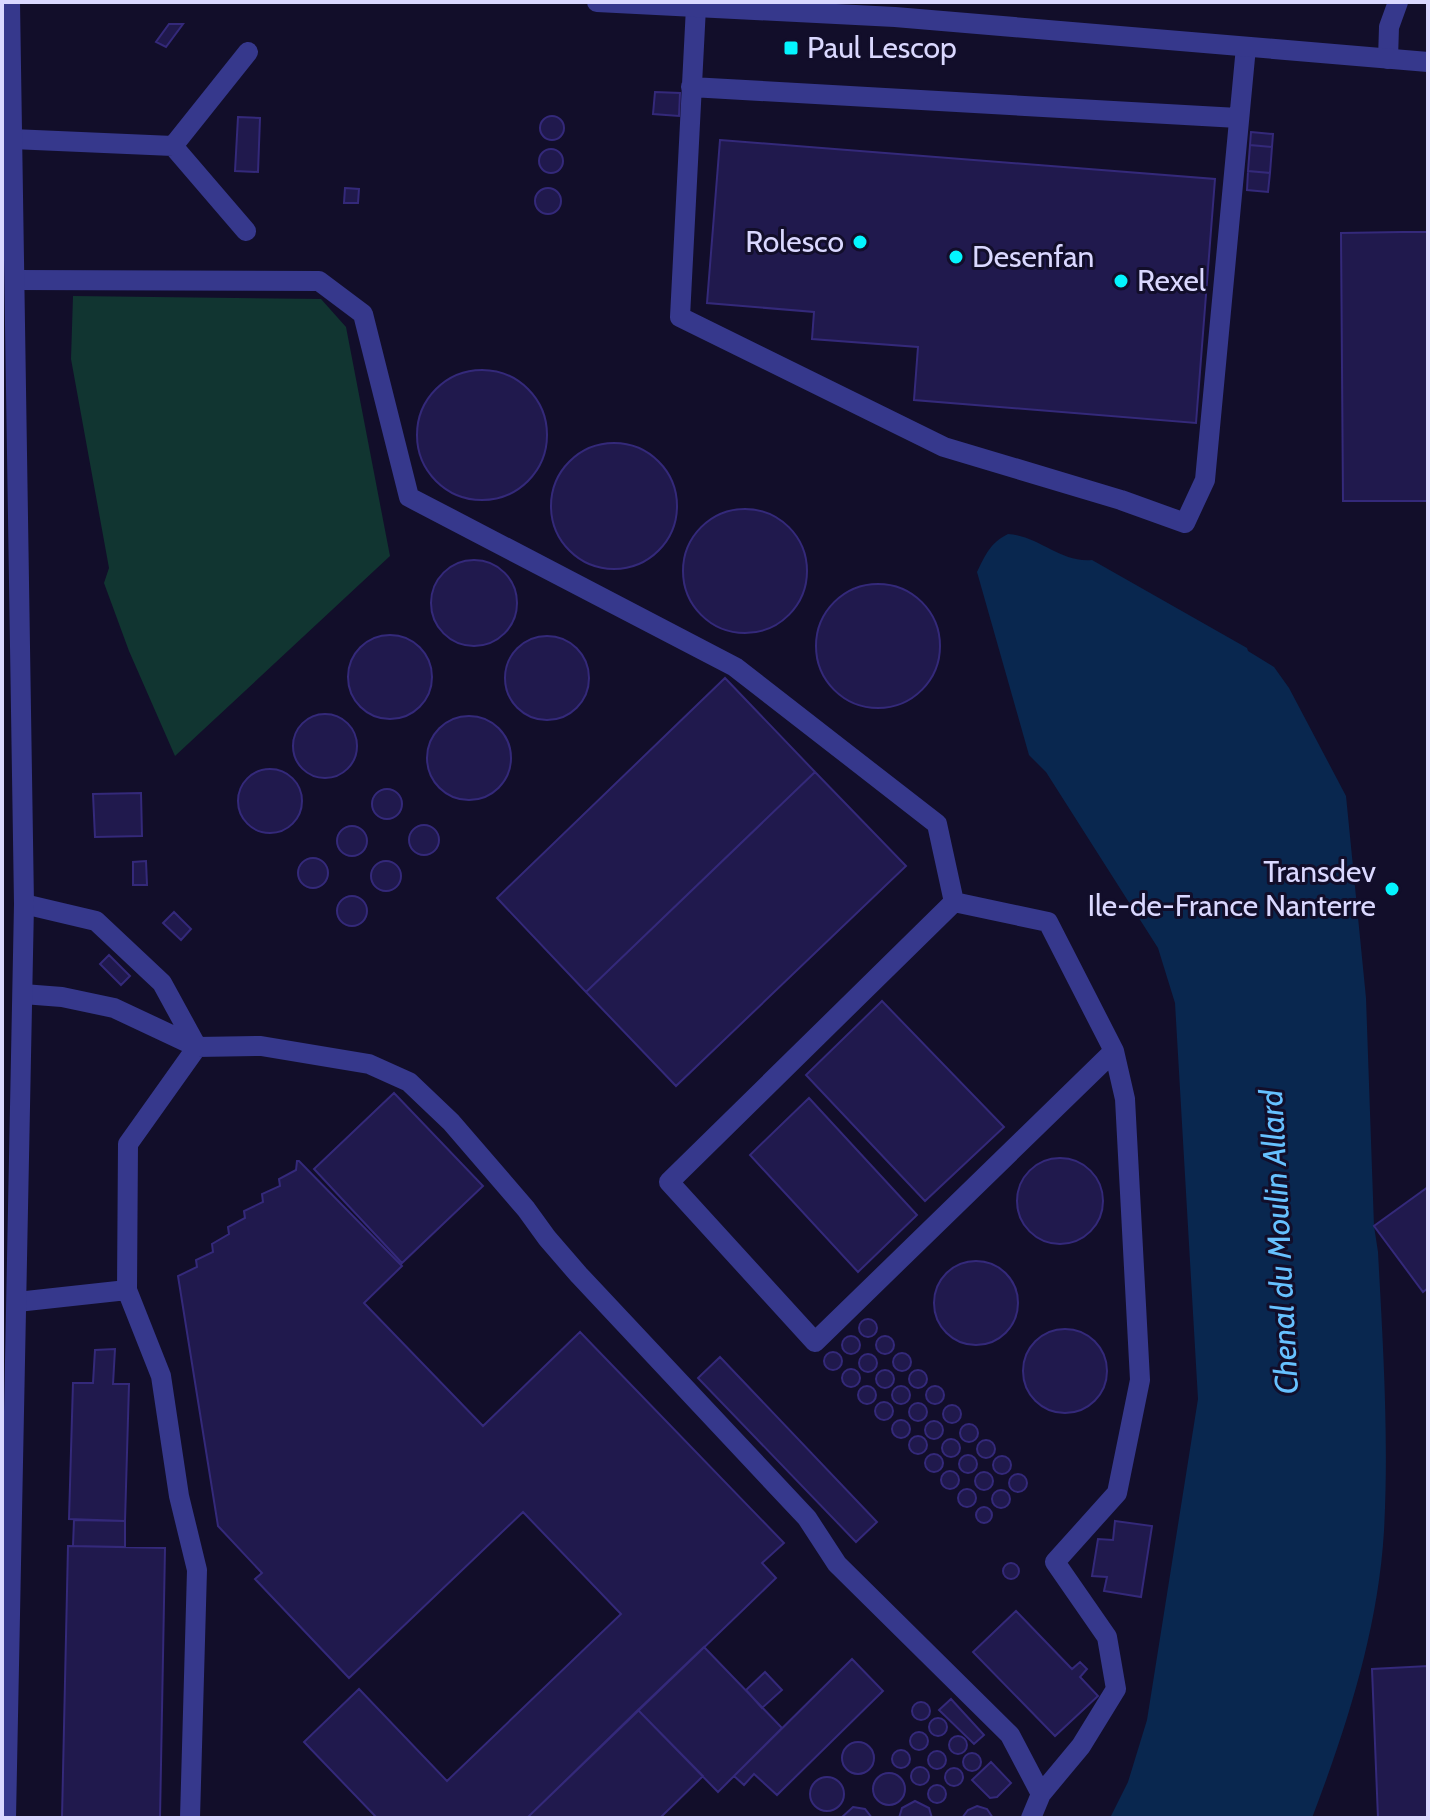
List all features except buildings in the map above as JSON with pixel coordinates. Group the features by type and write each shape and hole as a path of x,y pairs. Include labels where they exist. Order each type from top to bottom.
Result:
{"street":[{"path":"6,1818 4,1761 24,904 15,280 8,257 12,139 10,2"},
{"path":"597,2 897,10 1246,47 1428,62"},
{"path":"1388,59 1389,27 1398,2"},
{"path":"696,7 680,317 944,447 1121,500 1185,523 1205,480 1246,47"},
{"path":"173,146 248,52"},
{"path":"691,87 1238,118"},
{"path":"12,139 173,146 246,231"},
{"path":"15,280 319,281 363,314 409,497 735,667 937,824 954,902"},
{"path":"954,902 1048,922 1114,1051 1125,1099 1140,1380 1117,1493 1055,1562 1107,1637 1116,1689 1081,1746 1041,1794 1031,1818"},
{"path":"954,902 669,1182 815,1342 1114,1051"},
{"path":"24,904 96,921 162,983 197,1047"},
{"path":"23,994 62,997 114,1008 197,1047 261,1046 369,1064 409,1082 460,1133 579,1275 807,1518 837,1564 1010,1735 1041,1794"},
{"path":"190,1818 197,1570 179,1496 161,1376 127,1290 128,1144 197,1047"},
{"path":"17,1302 127,1290"}],"green space":[{"path":"73,296 321,299 346,327 390,556 175,756 129,651 104,583 109,568 71,359"}],"water":[{"name":"Chenal du Moulin Allard","path":"1008,534 1030,539 1060,554 1092,560 1247,648 1274,667 1289,688 1346,796 1366,998 1374,1226 1378,1252 1386,1426 1384,1531 1375,1605 1359,1677 1312,1818 1110,1818 1128,1782 1147,1720 1198,1399 1175,1003 1158,948 1046,772 1029,755 977,572 993,545"}],"place":[{"name":"Paul Lescop","path":"791,48"},
{"name":"Rolesco","path":"860,242"},
{"name":"Desenfan","path":"956,257"},
{"name":"Rexel","path":"1121,281"},
{"name":"Transdev Ile-de-France Nanterre","path":"1392,889"}]}
